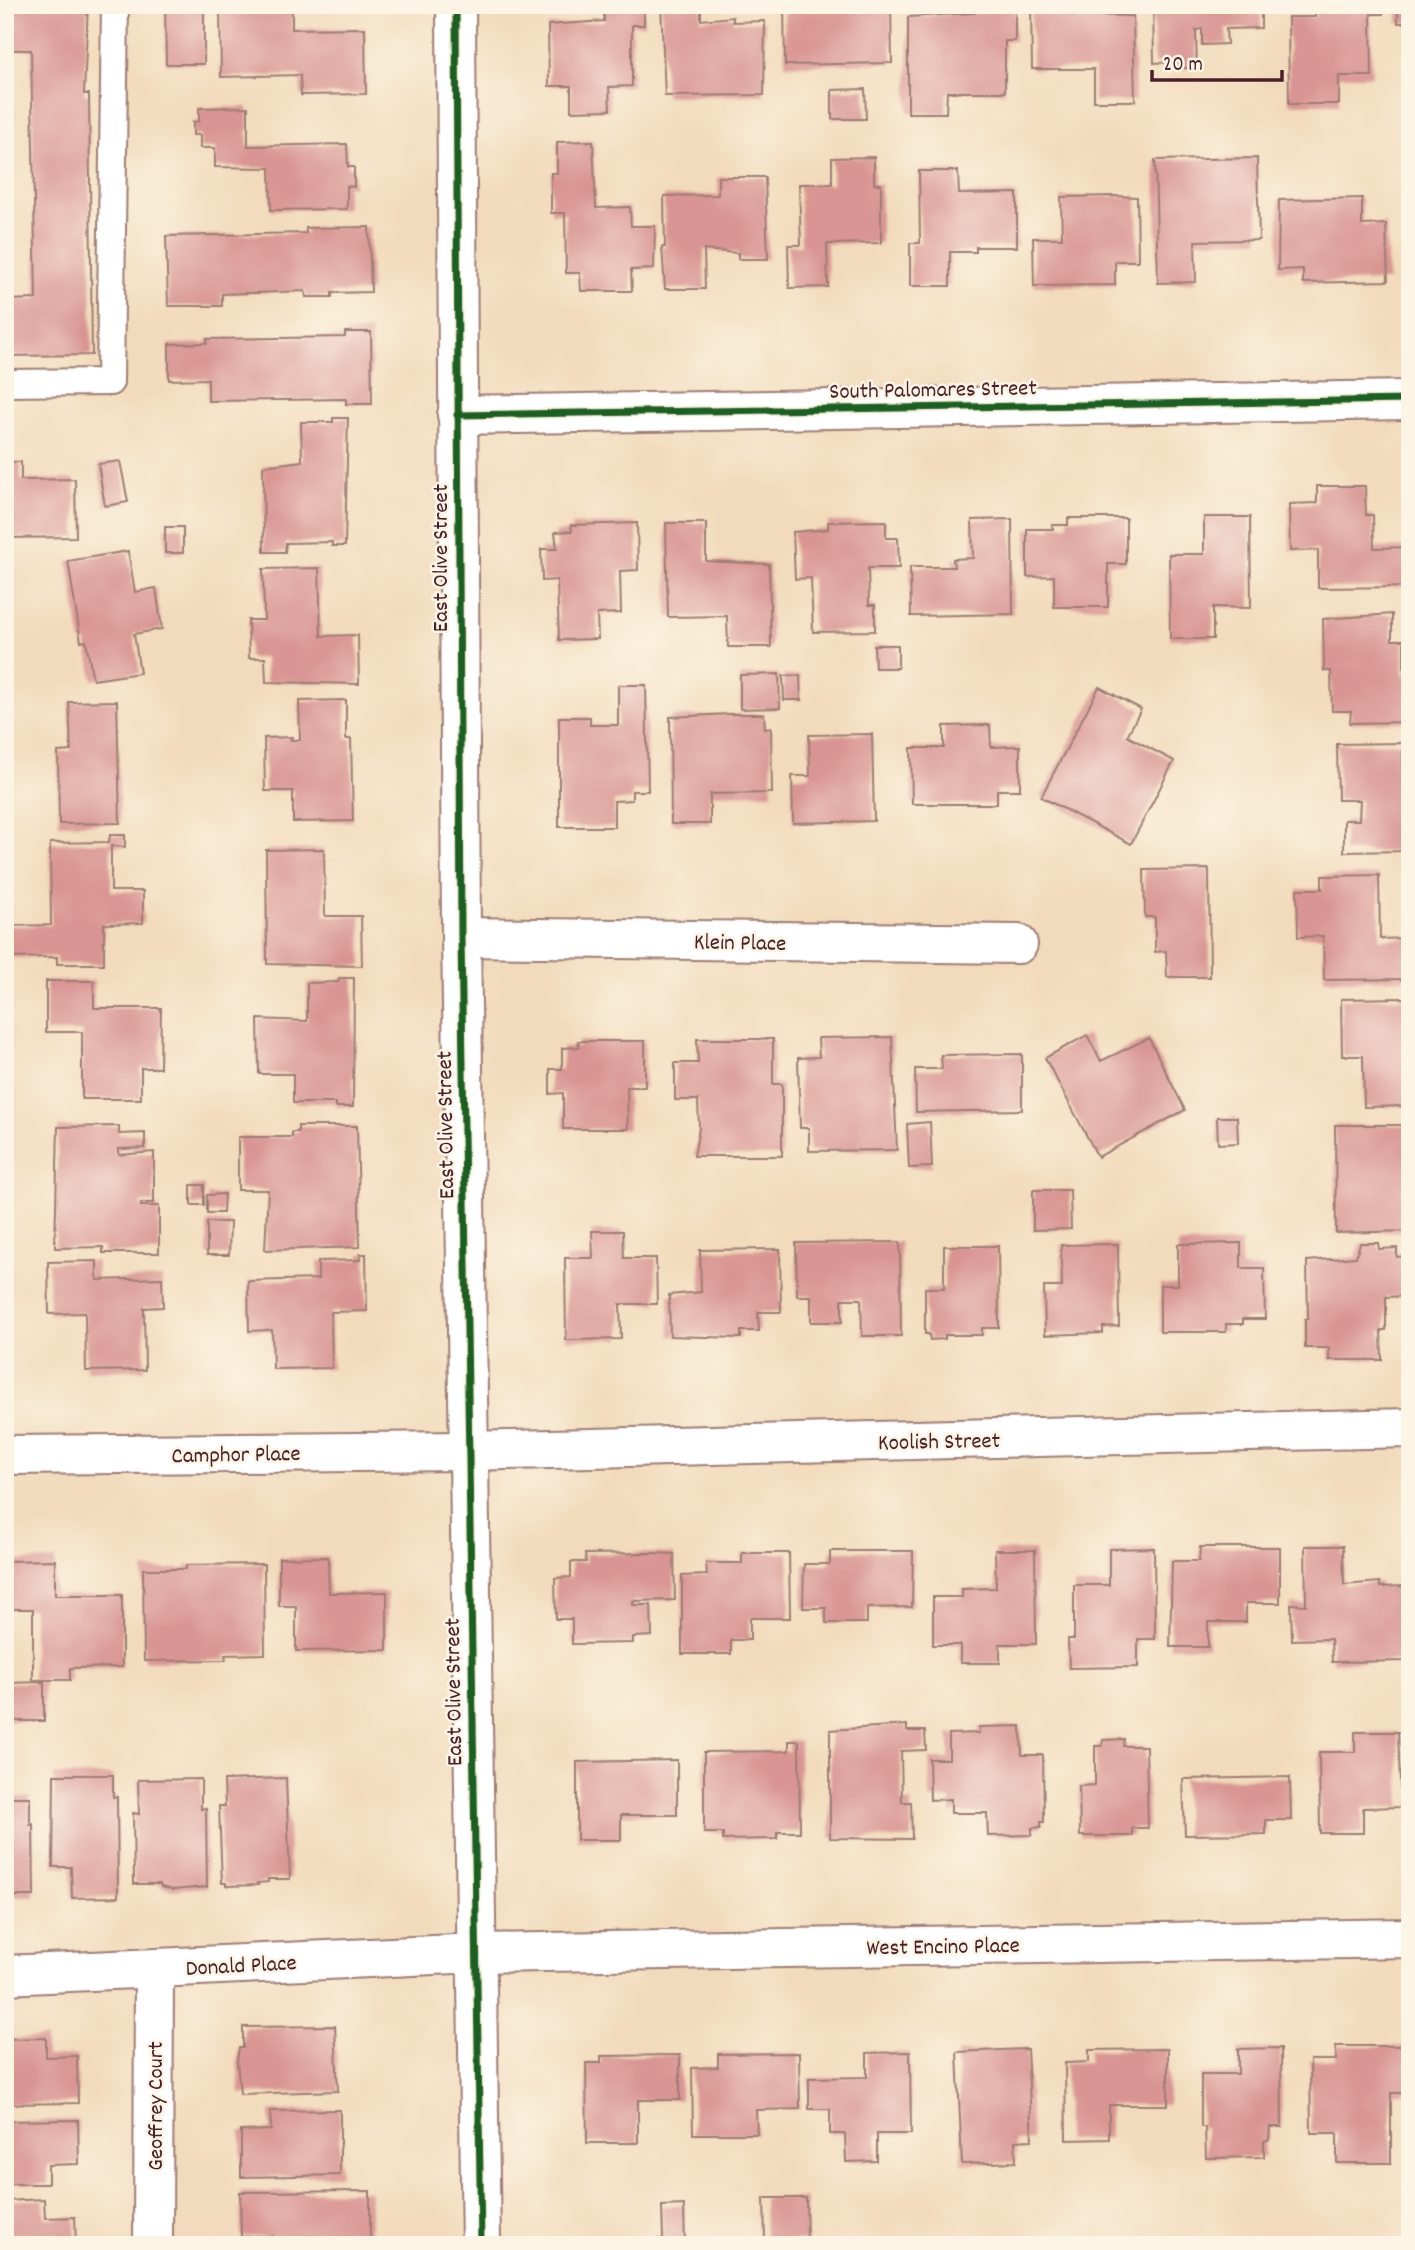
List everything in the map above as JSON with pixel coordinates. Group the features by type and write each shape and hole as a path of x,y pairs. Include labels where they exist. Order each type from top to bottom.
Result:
{"street":[{"name":"East Olive Street","path":"456,5 461,937 481,2245"},
{"name":"South Palomares Street","path":"457,415 1410,400"},
{"name":"Klein Place","path":"461,937 1018,944"},
{"name":"Koolish Street","path":"467,1451 1410,1428"},
{"name":"Camphor Place","path":"5,1455 467,1451"},
{"name":"West Encino Place","path":"477,1953 1410,1938"},
{"name":"Donald Place","path":"5,1975 477,1953"},
{"name":"Geoffrey Court","path":"153,2245 154,1968"}],"lane":[{"path":"5,383 110,382 115,5"}],"building":[{"path":"5,5 88,5 84,94 89,94 92,355 5,356 5,300 36,299 31,50 9,50 10,73 5,73"},
{"path":"165,5 204,5 204,64 166,64"},
{"path":"220,5 292,5 292,29 365,28 366,94 301,95 300,75 221,77"},
{"path":"604,5 644,5 644,25 632,25 632,86 609,87 610,110 571,111 571,86 549,86 548,25 604,21"},
{"path":"661,5 701,5 701,20 733,17 733,22 765,21 764,95 665,96"},
{"path":"784,5 891,5 892,63 785,65"},
{"path":"975,5 1015,5 1015,41 1005,41 1005,92 947,92 946,113 908,113 908,17 975,13"},
{"path":"1031,5 1070,5 1071,15 1133,16 1135,101 1094,101 1094,69 1032,69"},
{"path":"1153,5 1261,5 1261,28 1226,29 1227,44 1202,45 1202,29 1196,30 1197,68 1179,68 1179,62 1154,63"},
{"path":"1343,5 1383,5 1383,14 1371,14 1372,76 1339,76 1339,104 1289,104 1288,17 1315,17 1315,12 1343,12"},
{"path":"1398,5 1410,5 1410,23 1398,23"},
{"path":"865,89 866,119 832,119 832,90"},
{"path":"248,107 248,146 347,144 348,167 354,167 354,187 347,186 347,209 271,210 270,168 215,167 215,148 200,148 200,135 193,135 193,122 199,121 199,108"},
{"path":"593,141 596,208 630,207 631,226 655,226 654,269 631,270 632,291 581,291 580,273 566,273 565,213 551,213 551,173 557,173 557,142"},
{"path":"874,157 874,184 881,184 881,243 827,244 828,287 789,288 788,245 801,245 799,184 832,184 832,158"},
{"path":"1257,158 1259,240 1195,241 1196,282 1158,283 1155,160"},
{"path":"1406,166 1410,166 1410,238 1407,238"},
{"path":"919,171 958,171 959,194 1017,193 1017,247 976,247 976,252 950,252 950,286 910,286 910,243 920,243"},
{"path":"718,177 765,177 768,259 738,259 738,253 704,250 705,289 665,289 662,247 665,247 664,196 718,195"},
{"path":"1061,197 1137,197 1138,261 1115,261 1115,285 1034,286 1033,238 1062,238"},
{"path":"1362,198 1362,225 1386,224 1388,281 1303,283 1303,269 1278,270 1279,200"},
{"path":"369,227 371,292 332,293 332,297 306,297 305,291 222,294 222,306 168,306 166,236 306,233 306,228"},
{"path":"345,332 371,332 372,404 346,404 346,399 208,401 208,379 169,380 169,344 207,343 207,339 345,337"},
{"path":"333,418 348,418 345,546 332,546 332,542 286,543 285,552 264,552 263,466 302,461 301,422 333,422"},
{"path":"120,461 128,502 105,506 98,464"},
{"path":"5,462 21,462 21,480 75,479 76,537 5,538"},
{"path":"1317,486 1365,486 1366,515 1373,515 1374,548 1410,547 1410,587 1318,588 1318,550 1290,551 1289,504 1317,503"},
{"path":"1204,517 1250,517 1251,608 1213,607 1213,639 1170,639 1169,554 1204,554"},
{"path":"1068,518 1126,518 1126,564 1108,564 1108,607 1054,607 1054,576 1027,577 1027,529 1053,529 1052,525 1068,525"},
{"path":"1012,519 1013,614 911,616 910,567 954,567 953,559 973,558 972,520"},
{"path":"886,521 886,538 898,538 899,568 868,568 869,605 875,605 875,631 813,632 811,578 795,579 793,532 828,529 828,522"},
{"path":"637,523 638,570 620,571 621,613 597,614 598,639 559,640 557,580 542,581 541,549 557,549 555,532 572,531 571,525"},
{"path":"666,523 706,523 706,561 769,564 771,647 728,647 727,616 668,617"},
{"path":"165,527 183,527 183,553 165,553"},
{"path":"128,551 135,592 156,588 162,629 134,634 140,673 93,680 86,641 81,642 68,561"},
{"path":"319,568 321,636 358,635 359,684 266,682 265,658 249,658 248,620 264,620 263,569"},
{"path":"1392,614 1392,640 1404,640 1404,675 1410,675 1410,722 1350,723 1351,711 1332,711 1331,671 1324,671 1323,619"},
{"path":"874,645 898,645 898,668 875,668"},
{"path":"779,674 780,708 740,709 740,675"},
{"path":"800,675 801,700 784,700 783,676"},
{"path":"618,685 646,685 648,791 632,791 632,800 614,801 614,827 559,827 559,717 590,717 590,725 618,725"},
{"path":"1099,687 1141,709 1127,736 1174,761 1131,844 1041,797"},
{"path":"346,700 346,739 351,739 353,821 293,822 293,791 265,791 264,738 292,737 291,740 300,740 299,701"},
{"path":"117,701 120,823 59,824 58,752 71,751 69,702"},
{"path":"764,714 765,729 771,728 772,793 710,794 710,824 671,824 670,717"},
{"path":"990,725 991,747 1020,746 1020,790 997,790 997,804 912,804 911,748 944,748 944,726"},
{"path":"872,734 874,821 793,823 792,776 810,776 809,735"},
{"path":"1403,743 1403,769 1410,769 1410,851 1344,852 1344,820 1359,820 1360,800 1338,800 1337,744"},
{"path":"110,835 125,835 125,847 111,846 111,891 143,891 143,923 104,924 104,964 57,964 57,957 5,958 5,926 51,925 50,843 109,842"},
{"path":"324,849 325,916 361,916 362,966 267,964 266,850"},
{"path":"1209,869 1210,977 1167,977 1166,951 1155,952 1155,917 1145,917 1144,870"},
{"path":"1379,875 1380,939 1410,938 1410,979 1324,980 1323,936 1298,937 1297,889 1322,889 1322,876"},
{"path":"339,978 354,978 353,1107 336,1107 336,1103 293,1103 293,1074 259,1074 258,1019 307,1021 307,983 338,982"},
{"path":"46,981 94,981 94,1008 161,1008 160,1068 141,1068 141,1099 82,1099 82,1032 46,1032"},
{"path":"1405,998 1406,1024 1410,1024 1410,1106 1364,1107 1363,1056 1342,1056 1341,999"},
{"path":"1087,1035 1101,1061 1149,1038 1185,1110 1098,1157 1045,1058"},
{"path":"892,1037 897,1150 809,1151 809,1128 800,1128 798,1058 819,1057 818,1038"},
{"path":"697,1039 773,1039 773,1084 782,1084 782,1156 694,1156 699,1128 698,1100 675,1100 675,1063 698,1063"},
{"path":"578,1041 645,1041 645,1087 627,1087 628,1129 563,1129 563,1093 550,1094 550,1069 562,1069 562,1048 579,1047"},
{"path":"1022,1054 1022,1110 916,1112 915,1069 942,1069 941,1055"},
{"path":"1217,1117 1237,1117 1238,1143 1218,1144"},
{"path":"930,1122 932,1167 909,1168 907,1124"},
{"path":"1335,1125 1408,1125 1410,1231 1336,1233"},
{"path":"119,1126 119,1134 145,1133 145,1148 119,1149 119,1155 154,1152 154,1203 141,1203 141,1206 159,1206 159,1253 103,1253 103,1247 55,1248 58,1127"},
{"path":"298,1126 357,1126 360,1247 265,1250 268,1190 238,1190 238,1137 292,1137 292,1132 298,1132"},
{"path":"191,1185 204,1185 204,1205 191,1205"},
{"path":"1033,1190 1070,1190 1071,1229 1033,1230"},
{"path":"224,1194 223,1213 207,1213 207,1195"},
{"path":"207,1222 230,1222 229,1255 207,1255"},
{"path":"592,1231 623,1231 624,1258 656,1258 657,1304 620,1304 621,1339 566,1340 565,1258 593,1258"},
{"path":"900,1242 901,1336 862,1336 861,1299 842,1299 842,1322 811,1322 811,1296 797,1296 796,1243"},
{"path":"1241,1243 1241,1268 1264,1268 1265,1319 1243,1319 1243,1324 1226,1324 1226,1332 1160,1332 1160,1285 1178,1285 1178,1244"},
{"path":"1360,1243 1378,1243 1379,1249 1397,1248 1397,1257 1410,1256 1410,1296 1386,1297 1386,1330 1381,1330 1382,1360 1329,1360 1329,1348 1305,1348 1305,1319 1308,1319 1307,1261 1356,1257"},
{"path":"1118,1244 1119,1326 1103,1327 1103,1333 1045,1335 1044,1287 1062,1287 1061,1245"},
{"path":"944,1246 998,1246 999,1328 982,1328 982,1335 945,1335 945,1339 930,1340 929,1334 925,1334 925,1288 944,1288"},
{"path":"780,1249 781,1312 758,1312 759,1331 741,1331 741,1338 670,1336 669,1295 701,1292 700,1250"},
{"path":"360,1254 366,1254 367,1311 331,1312 332,1368 273,1369 272,1330 249,1331 248,1281 318,1279 318,1261 360,1260"},
{"path":"97,1261 97,1280 162,1278 163,1307 144,1308 145,1370 86,1371 85,1313 49,1314 48,1262"},
{"path":"1305,1546 1343,1546 1344,1585 1380,1582 1380,1587 1406,1586 1408,1661 1332,1662 1331,1639 1292,1640 1291,1604 1306,1605"},
{"path":"1200,1547 1280,1547 1280,1603 1246,1603 1246,1622 1208,1622 1208,1647 1170,1647 1172,1561 1199,1561"},
{"path":"1154,1548 1155,1639 1138,1639 1138,1667 1069,1668 1068,1639 1074,1639 1074,1585 1109,1585 1109,1549"},
{"path":"995,1550 1035,1550 1036,1644 1000,1644 1000,1663 960,1663 960,1645 933,1645 933,1597 962,1597 962,1589 996,1588"},
{"path":"830,1551 913,1551 912,1607 867,1608 867,1623 826,1623 826,1608 803,1608 804,1564 830,1564"},
{"path":"742,1553 789,1553 790,1618 750,1618 750,1640 731,1640 731,1654 682,1654 682,1576 707,1575 706,1563 742,1563"},
{"path":"585,1554 674,1554 675,1600 633,1601 633,1605 651,1605 652,1636 633,1637 633,1643 572,1644 572,1619 556,1619 555,1578 571,1577 571,1562 586,1562"},
{"path":"328,1557 329,1593 387,1592 387,1650 296,1651 296,1606 279,1606 279,1558"},
{"path":"55,1560 55,1595 122,1595 122,1667 70,1668 70,1680 33,1680 33,1609 5,1609 5,1561"},
{"path":"264,1564 265,1654 225,1655 226,1660 144,1661 143,1569 186,1569 186,1565"},
{"path":"44,1682 44,1721 5,1721 5,1683"},
{"path":"907,1725 907,1731 925,1731 926,1750 901,1751 902,1802 911,1802 912,1839 830,1838 830,1730"},
{"path":"1021,1726 1022,1755 1043,1755 1044,1822 1041,1822 1041,1827 1032,1828 1032,1835 988,1836 987,1813 951,1813 951,1799 930,1800 929,1759 949,1759 949,1734 979,1733 979,1727"},
{"path":"1355,1732 1398,1732 1401,1807 1363,1808 1363,1833 1320,1833 1319,1752 1355,1752"},
{"path":"1124,1739 1123,1746 1146,1746 1148,1828 1132,1828 1132,1836 1080,1836 1079,1786 1095,1785 1095,1746 1102,1746 1103,1740"},
{"path":"789,1741 799,1741 800,1832 777,1832 777,1839 723,1840 723,1833 704,1833 704,1752 789,1751"},
{"path":"677,1760 677,1815 621,1815 621,1840 577,1840 577,1762"},
{"path":"54,1775 113,1775 113,1797 117,1797 118,1897 72,1898 71,1867 53,1867"},
{"path":"1290,1777 1291,1820 1266,1820 1266,1834 1185,1835 1183,1779"},
{"path":"286,1778 290,1879 268,1879 268,1882 257,1883 258,1885 226,1886 226,1883 222,1883 219,1806 225,1806 224,1780"},
{"path":"201,1779 201,1809 206,1808 207,1887 172,1890 161,1887 160,1884 134,1884 133,1813 139,1814 138,1780"},
{"path":"5,1797 30,1797 30,1825 33,1824 34,1896 12,1896 13,1900 5,1900"},
{"path":"335,2026 338,2091 240,2094 237,2060 239,2048 243,2048 243,2027"},
{"path":"46,2038 46,2057 77,2056 78,2103 5,2104 5,2039"},
{"path":"1336,2046 1407,2046 1407,2093 1391,2093 1391,2163 1337,2163 1337,2133 1311,2133 1310,2060 1336,2060"},
{"path":"1281,2048 1282,2127 1270,2127 1269,2140 1264,2141 1264,2157 1206,2158 1205,2127 1201,2127 1201,2074 1238,2074 1238,2049"},
{"path":"1027,2049 1032,2140 1015,2141 1016,2162 962,2164 957,2052"},
{"path":"1168,2049 1168,2105 1109,2105 1109,2139 1066,2140 1065,2063 1089,2062 1089,2050"},
{"path":"910,2052 911,2134 877,2134 877,2161 846,2162 845,2134 830,2134 830,2109 809,2109 809,2078 867,2077 867,2053"},
{"path":"799,2053 800,2109 756,2110 757,2134 693,2134 692,2068 718,2067 718,2054"},
{"path":"680,2055 680,2100 638,2100 638,2143 587,2143 586,2063 601,2063 601,2056"},
{"path":"340,2110 340,2175 241,2177 241,2131 271,2130 270,2111"},
{"path":"78,2120 79,2164 48,2165 48,2184 5,2184 5,2121"},
{"path":"370,2191 370,2245 273,2245 273,2236 241,2237 240,2192"},
{"path":"764,2198 806,2198 807,2241 765,2241"},
{"path":"44,2199 45,2218 75,2217 76,2245 5,2245 5,2201"},
{"path":"684,2205 685,2245 627,2245 627,2239 663,2239 662,2206"},
{"path":"983,2240 1046,2240 1046,2245 983,2245"}],"cycle path":[{"path":"456,5 461,937 481,2245"},
{"path":"457,415 1410,400"}]}
